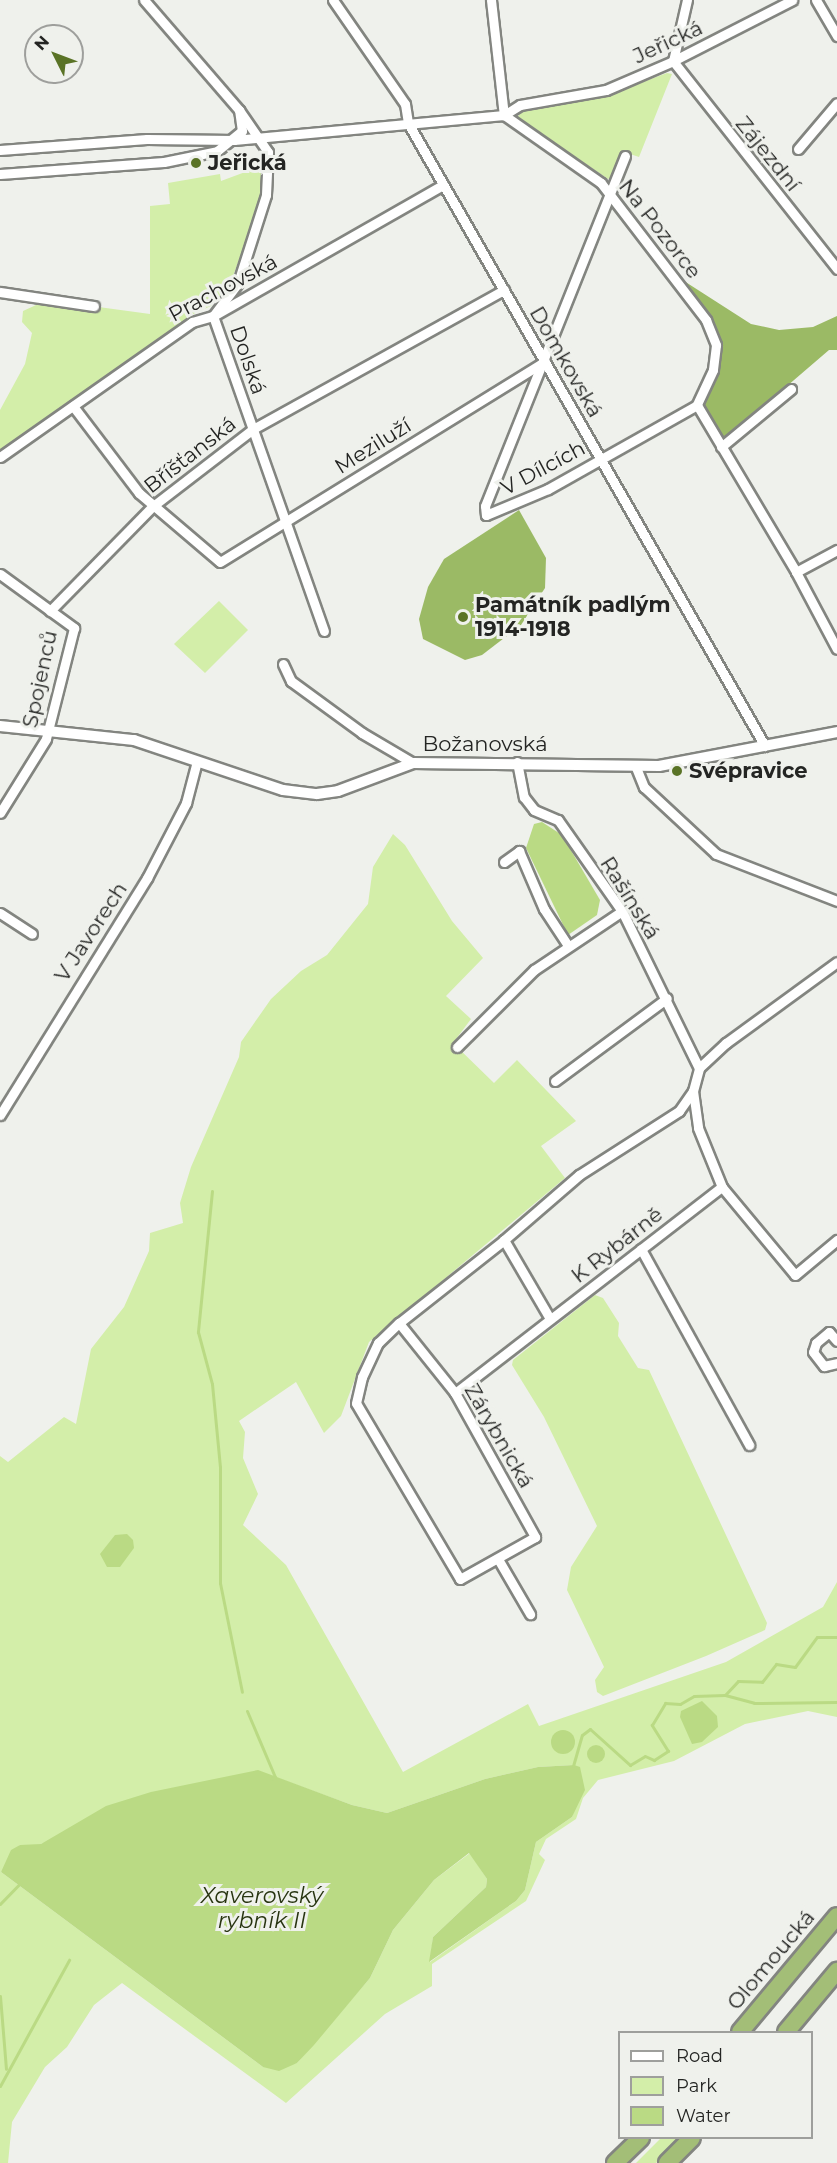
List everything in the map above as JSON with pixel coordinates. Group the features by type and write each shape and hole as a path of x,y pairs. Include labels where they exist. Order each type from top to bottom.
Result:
{"highway":[{"name":"Olomoucká","path":"741,2031 837,1916"},
{"path":"787,2031 837,1971"},
{"path":"615,2163 640,2139"},
{"path":"667,2163 691,2139"}],"street":[{"name":"Dolská","path":"144,0 239,110 260,136 268,152 267,195 238,283 213,316 324,631"},
{"name":"Domkovská","path":"333,0 405,104 408,123 765,746"},
{"path":"491,0 504,115"},
{"path":"673,61 687,0"},
{"name":"Jeřická","path":"0,150 147,139 234,140 504,115 520,105 606,90 673,61 792,0"},
{"path":"816,0 837,36"},
{"name":"Zájezdní","path":"673,61 837,269"},
{"path":"798,149 837,103"},
{"path":"234,140 242,131 239,110"},
{"name":"Na Pozorce","path":"504,115 579,166 610,194 706,320 716,345 713,370 697,405"},
{"name":"Jeřická","path":"0,174 164,162 217,151 234,140"},
{"path":"545,362 625,156"},
{"name":"Prachovská","path":"0,457 192,322 213,316 443,185"},
{"name":"Bříšťanská","path":"50,611 153,506 253,429 504,290"},
{"path":"0,292 94,306"},
{"name":"V Dílcích","path":"545,362 485,506 486,515 548,489 697,405"},
{"name":"Meziluží","path":"153,506 220,562 545,362"},
{"path":"720,447 791,389"},
{"path":"697,405 796,572 837,649"},
{"path":"73,406 153,506"},
{"path":"796,572 837,550"},
{"name":"Spojenců","path":"0,574 74,628 50,729 0,813"},
{"path":"283,664 291,681 362,733 413,763"},
{"name":"Božanovská","path":"0,726 50,729 134,740 283,790 317,794 338,790 413,763 517,762 659,766 837,732"},
{"name":"V Javorech","path":"0,1115 147,878 186,803 197,761"},
{"name":"Rašínská","path":"517,762 524,797 534,810 558,820 622,911 667,998 699,1068"},
{"path":"634,765 644,787 716,854 837,901"},
{"path":"504,862 519,851 544,909 567,944"},
{"path":"457,1047 534,970 567,944 588,935 622,911"},
{"path":"0,913 32,934"},
{"path":"530,1614 498,1559 460,1579 357,1402 362,1377 378,1342 504,1240 579,1175 679,1111 693,1090 699,1068 726,1043 837,962"},
{"path":"555,1081 667,998"},
{"path":"693,1090 698,1128 722,1187 795,1275 837,1240"},
{"name":"K Rybárně","path":"455,1393 549,1317 722,1187"},
{"path":"504,1240 549,1317"},
{"path":"641,1249 749,1445"},
{"name":"Zárybnická","path":"399,1323 455,1393 535,1537 498,1559"},
{"path":"837,1324 816,1343 814,1357 824,1366 837,1363"},
{"path":"829,1332 837,1341"}],"green space":[{"path":"667,73 672,74 639,157 624,152 612,177 608,179 517,118 522,110 605,96"},
{"path":"261,166 264,193 230,284 211,306 195,313 0,455 0,410 25,364 32,333 22,322 23,311 47,300 150,314 150,206 170,204 168,183 220,174 221,181"},
{"path":"219,601 248,630 205,673 174,644"},
{"path":"393,834 405,845 452,921 483,958 446,996 471,1019 453,1043 494,1083 517,1060 576,1121 541,1146 565,1178 369,1342 341,1416 324,1433 296,1382 239,1421 245,1432 243,1458 258,1494 243,1525 286,1565 403,1772 528,1704 539,1726 726,1662 823,1607 837,1582 837,1717 808,1711 745,1724 674,1761 598,1780 583,1798 576,1819 546,1839 539,1854 545,1860 526,1901 432,1964 432,1986 385,2014 286,2103 122,1983 94,2005 67,2047 45,2067 12,2122 8,2163 0,2163 0,1456 8,1462 64,1417 76,1424 91,1349 124,1307 149,1251 150,1233 183,1223 180,1203 191,1167 239,1057 241,1042 271,999 301,971 327,955 368,904 373,867","holes":["574,1765 576,1803 572,1817 536,1842 525,1890 516,1901 430,1962 433,1937 486,1887 487,1879 470,1853 434,1880 393,1930 370,1978 297,2063 263,2067 1,1872 20,1845 34,1846 275,1777 352,1805 387,1813 485,1779 538,1767"]},
{"path":"595,1295 603,1298 619,1323 618,1336 638,1368 649,1370 767,1623 765,1630 706,1656 603,1696 597,1692 595,1680 604,1667 567,1590 571,1567 597,1526 544,1417 512,1365 513,1360"},
{"path":"660,2139 679,2139 656,2163 636,2163"}],"shaded area":[{"path":"684,281 751,324 779,330 813,327 837,316 837,350 829,350 722,442 703,413 702,401 718,372 722,346 714,325"},
{"path":"519,510 546,558 545,588 521,625 482,655 465,660 423,639 419,619 428,587 444,559"}],"water":[{"path":"542,822 562,835 600,900 597,915 568,935 526,848 534,824"},
{"path":"127,1534 133,1540 134,1548 120,1567 107,1567 100,1554 115,1535"},
{"path":"702,1701 717,1716 718,1727 702,1742 692,1744 680,1717 681,1711"},
{"path":"563,1730 568,1731 574,1737 574,1747 568,1753 563,1754 558,1753 552,1747 551,1742 552,1737 558,1731"},
{"path":"596,1745 602,1748 605,1754 602,1760 596,1763 590,1760 587,1754 590,1748"},
{"name":"Xaverovský rybník II","path":"574,1765 580,1767 585,1790 572,1817 536,1842 525,1890 516,1901 429,1962 433,1937 486,1887 487,1879 469,1853 434,1880 393,1930 370,1978 314,2045 297,2063 279,2071 263,2067 1,1872 11,1850 20,1845 41,1844 106,1806 151,1792 258,1770 352,1805 387,1813 485,1779 538,1767"}],"waterway":[{"path":"212,1191 198,1332 212,1384 220,1467 220,1583 242,1692"},
{"path":"573,1766 582,1735 590,1729 630,1765 645,1756 654,1760 668,1751 652,1725 665,1703 680,1704 694,1696 725,1695 738,1681 762,1682 776,1664 795,1667 817,1637 837,1637"},
{"path":"725,1695 754,1703 837,1702"},
{"path":"247,1711 275,1777 271,1779"},
{"path":"0,1904 21,1882"},
{"path":"0,2086 69,1960"},
{"path":"0,1996 6,2069"}],"place":[{"name":"Jeřická","path":"196,163"},
{"name":"Památník padlým 1914-1918","path":"463,617"},
{"name":"Svépravice","path":"677,771"}]}
